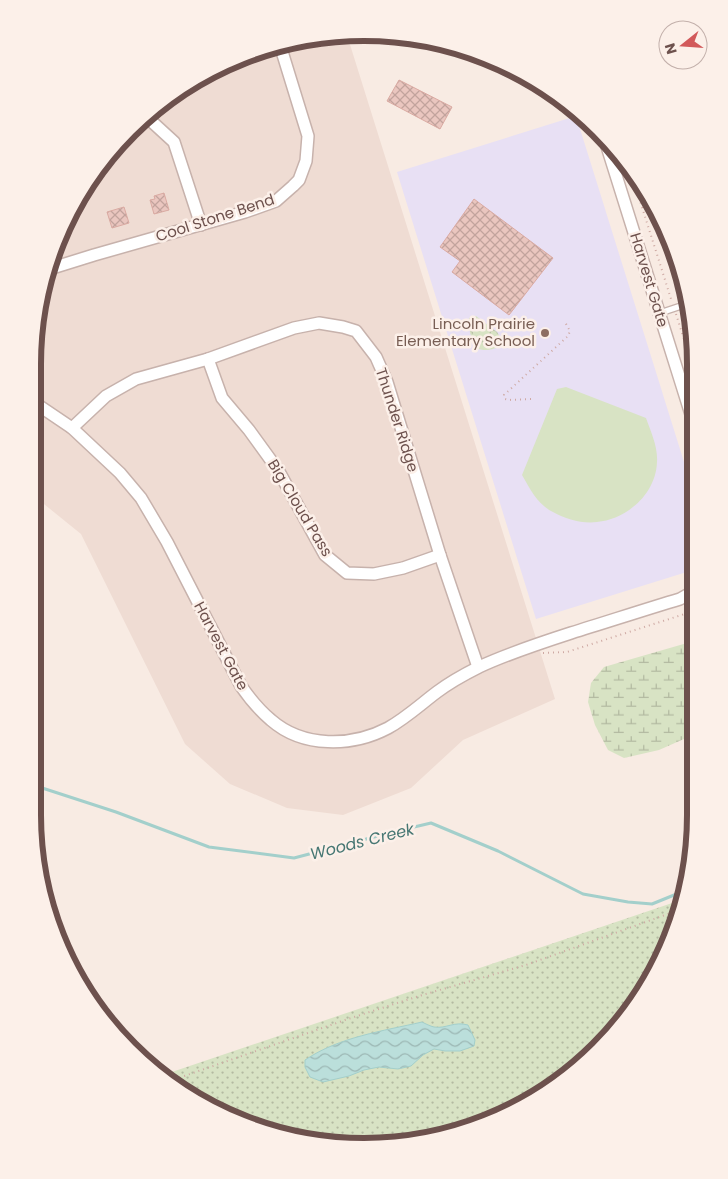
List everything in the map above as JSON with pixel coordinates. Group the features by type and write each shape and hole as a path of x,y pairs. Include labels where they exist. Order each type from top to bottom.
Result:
{"street":[{"name":"Cool Stone Bend","path":"56,267 276,201 299,180 306,161 308,136 282,52"},
{"path":"151,121 174,142 201,225"},
{"name":"Harvest Gate","path":"609,154 687,401"},
{"name":"Thunder Ridge","path":"72,428 106,396 136,379 208,359 294,328 319,324 343,326 356,331 376,357 387,382 440,555 478,667"},
{"name":"Big Cloud Pass","path":"208,359 222,398 249,430 278,470 325,555 347,573 374,574 403,568 440,555"},
{"name":"Harvest Gate","path":"41,407 72,428 120,473 141,498 167,542 241,686 263,713 282,728 307,738 336,742 355,741 372,736 390,727 439,690 478,667 519,650 687,594"}],"lane":[{"path":"660,313 682,306"}],"path":[{"path":"638,194 686,346"},
{"path":"531,399 508,400 505,399 504,395 568,336 570,331 565,322"},
{"path":"544,654 567,652 687,613"},
{"path":"178,1078 348,1019 526,965 672,913"}],"shaded area":[{"path":"349,42 555,699 463,740 411,788 343,815 287,808 230,784 185,744 81,534 41,502 41,364 44,322 52,280 66,240 84,203 121,151 151,121 203,84 240,66 280,52 301,47"},
{"name":"Lincoln Prairie Elementary School","path":"572,117 578,122 687,472 687,572 536,619 397,172"}],"green space":[{"path":"476,316 497,332 504,343 490,350 476,348 470,333 469,318"},
{"path":"566,387 646,418 654,440 657,462 652,484 646,494 629,510 608,520 580,522 553,512 539,501 522,475 557,389"},
{"path":"687,643 687,738 659,750 624,758 608,750 595,725 588,702 591,683 604,667"},
{"path":"675,902 662,939 644,976 607,1028 577,1058 543,1083 525,1095 468,1121 427,1132 385,1137 343,1137 301,1132 260,1121 240,1113 203,1095 170,1073"}],"water":[{"path":"422,1022 432,1027 458,1024 468,1025 475,1040 474,1046 460,1051 434,1049 423,1055 411,1066 398,1069 379,1067 323,1082 310,1077 305,1067 305,1060 318,1052 347,1040"}],"building":[{"path":"399,80 452,107 440,129 387,101"},
{"path":"164,193 169,210 154,214 150,200 155,199 154,196"},
{"path":"474,199 553,258 509,315 452,272 460,261 440,247"},
{"path":"124,207 129,223 112,228 107,212"}],"waterway":[{"name":"Woods Creek","path":"41,788 116,812 209,847 294,858 431,823 498,851 583,894 652,904 677,894"}],"place":[{"name":"Lincoln Prairie Elementary School","path":"545,333"}]}
